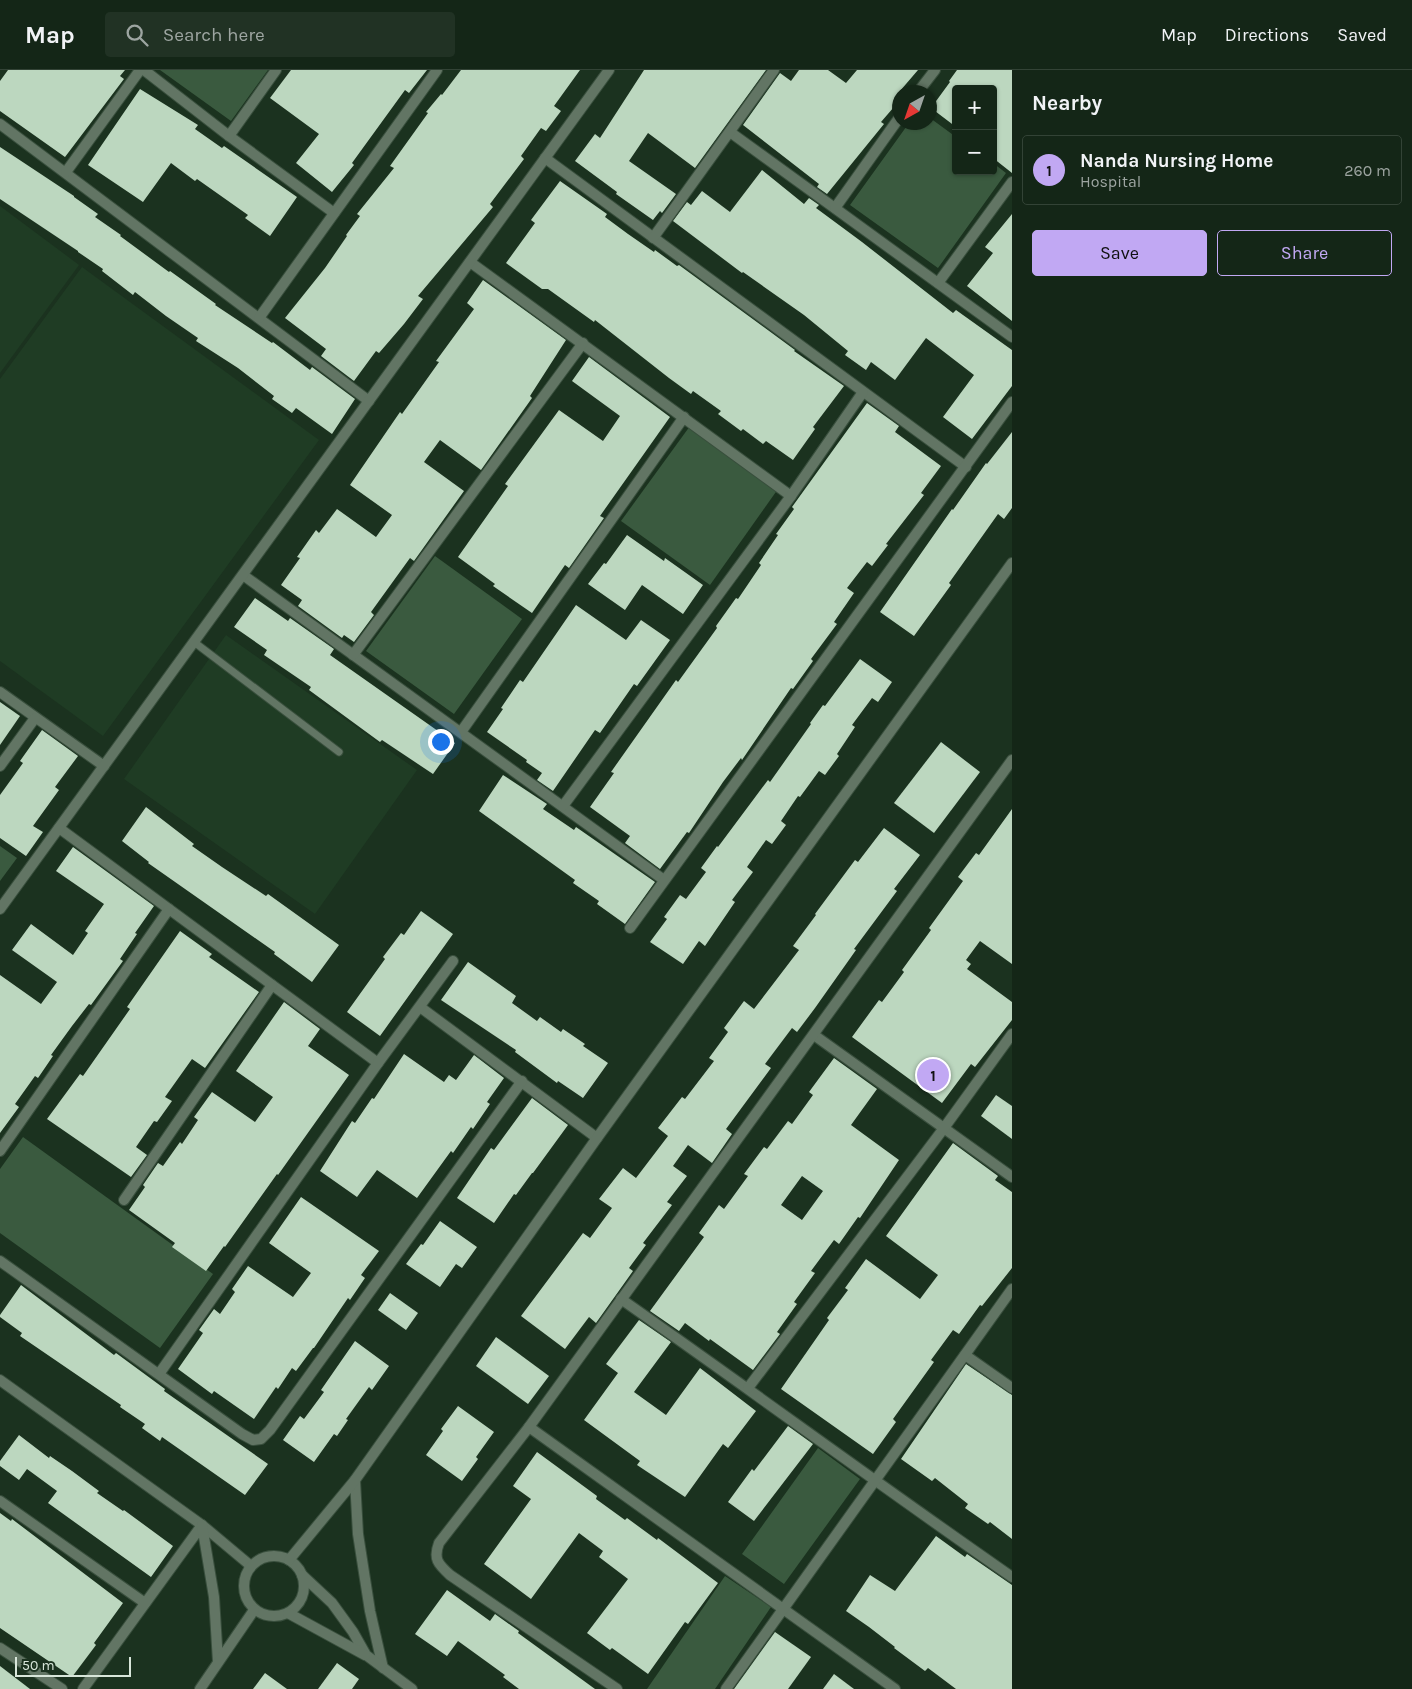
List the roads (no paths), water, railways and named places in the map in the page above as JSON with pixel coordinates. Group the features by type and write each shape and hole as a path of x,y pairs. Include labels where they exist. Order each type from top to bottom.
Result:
{"street":[{"path":"66,172 142,70 334,213"},
{"path":"229,136 276,70"},
{"path":"259,318 437,70"},
{"path":"0,909 609,70"},
{"path":"653,238 774,70"},
{"path":"923,85 935,70"},
{"path":"0,124 369,401"},
{"path":"834,208 892,129"},
{"path":"730,132 1012,337"},
{"path":"545,158 966,467"},
{"path":"938,283 1012,182"},
{"path":"470,262 791,496"},
{"path":"353,655 583,343"},
{"path":"563,806 791,496 863,392"},
{"path":"630,928 1012,402"},
{"path":"461,732 684,417"},
{"path":"289,1560 355,1480 597,1138 1012,563"},
{"path":"243,574 664,880"},
{"path":"0,692 104,766"},
{"path":"0,766 35,718"},
{"path":"617,1689 450,1575 441,1567 436,1559 439,1543 529,1427 1012,760"},
{"path":"59,828 378,1063"},
{"path":"0,1151 169,909"},
{"path":"159,1374 378,1063 453,961"},
{"path":"124,1200 272,985"},
{"path":"420,1007 597,1138"},
{"path":"748,1388 944,1128 1012,1034"},
{"path":"814,1035 1012,1177"},
{"path":"0,1261 242,1434 253,1440 262,1439 522,1081"},
{"path":"726,1689 1012,1289"},
{"path":"621,1299 1012,1578"},
{"path":"965,1355 1012,1388"},
{"path":"0,1380 202,1525 251,1566"},
{"path":"529,1427 782,1610 895,1689"},
{"path":"355,1480 359,1542 370,1611 384,1668"},
{"path":"0,1501 145,1603"},
{"path":"83,1689 202,1525"},
{"path":"202,1525 214,1597 218,1662"},
{"path":"301,1574 304,1593 300,1601 288,1613 279,1616 262,1614 254,1610 244,1593 243,1584 246,1574 251,1566 259,1560 269,1556 279,1556 289,1560 332,1603 366,1655"},
{"path":"200,1689 254,1610"},
{"path":"288,1613 366,1655 412,1689"},
{"path":"0,1648 62,1689"}],"lane":[{"path":"194,642 339,752"}],"place":[{"name":"Nanda Nursing Home","path":"933,1075"}]}
